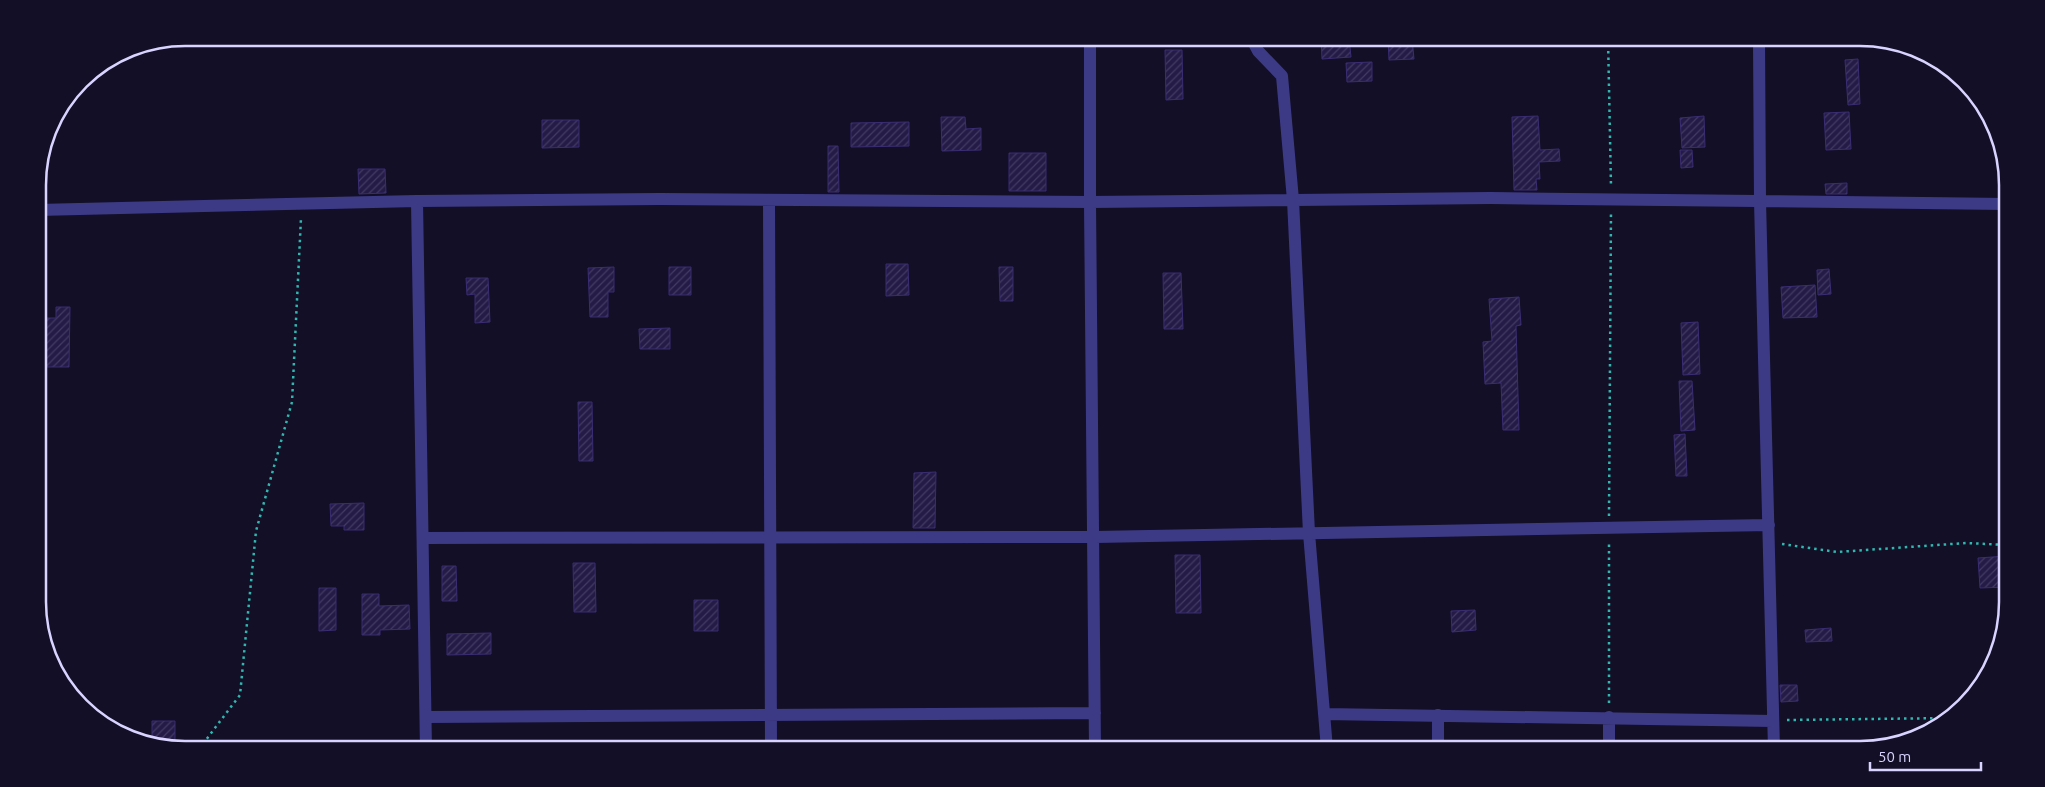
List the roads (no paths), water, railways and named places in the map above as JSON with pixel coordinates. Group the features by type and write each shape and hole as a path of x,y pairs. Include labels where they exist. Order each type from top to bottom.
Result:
{"street":[{"path":"1090,46 1095,740"},
{"path":"1255,46 1282,76 1293,200 1309,533 1326,740"},
{"path":"1759,46 1760,201 1774,740"},
{"path":"47,210 417,201 769,200 1090,202 1611,199 1999,204"},
{"path":"769,200 772,538 771,741"},
{"path":"417,201 426,741"},
{"path":"423,538 1095,537 1769,525"},
{"path":"426,717 1095,713"},
{"path":"1324,714 1773,721"},
{"path":"1438,715 1438,740"},
{"path":"1609,717 1609,740"}]}
